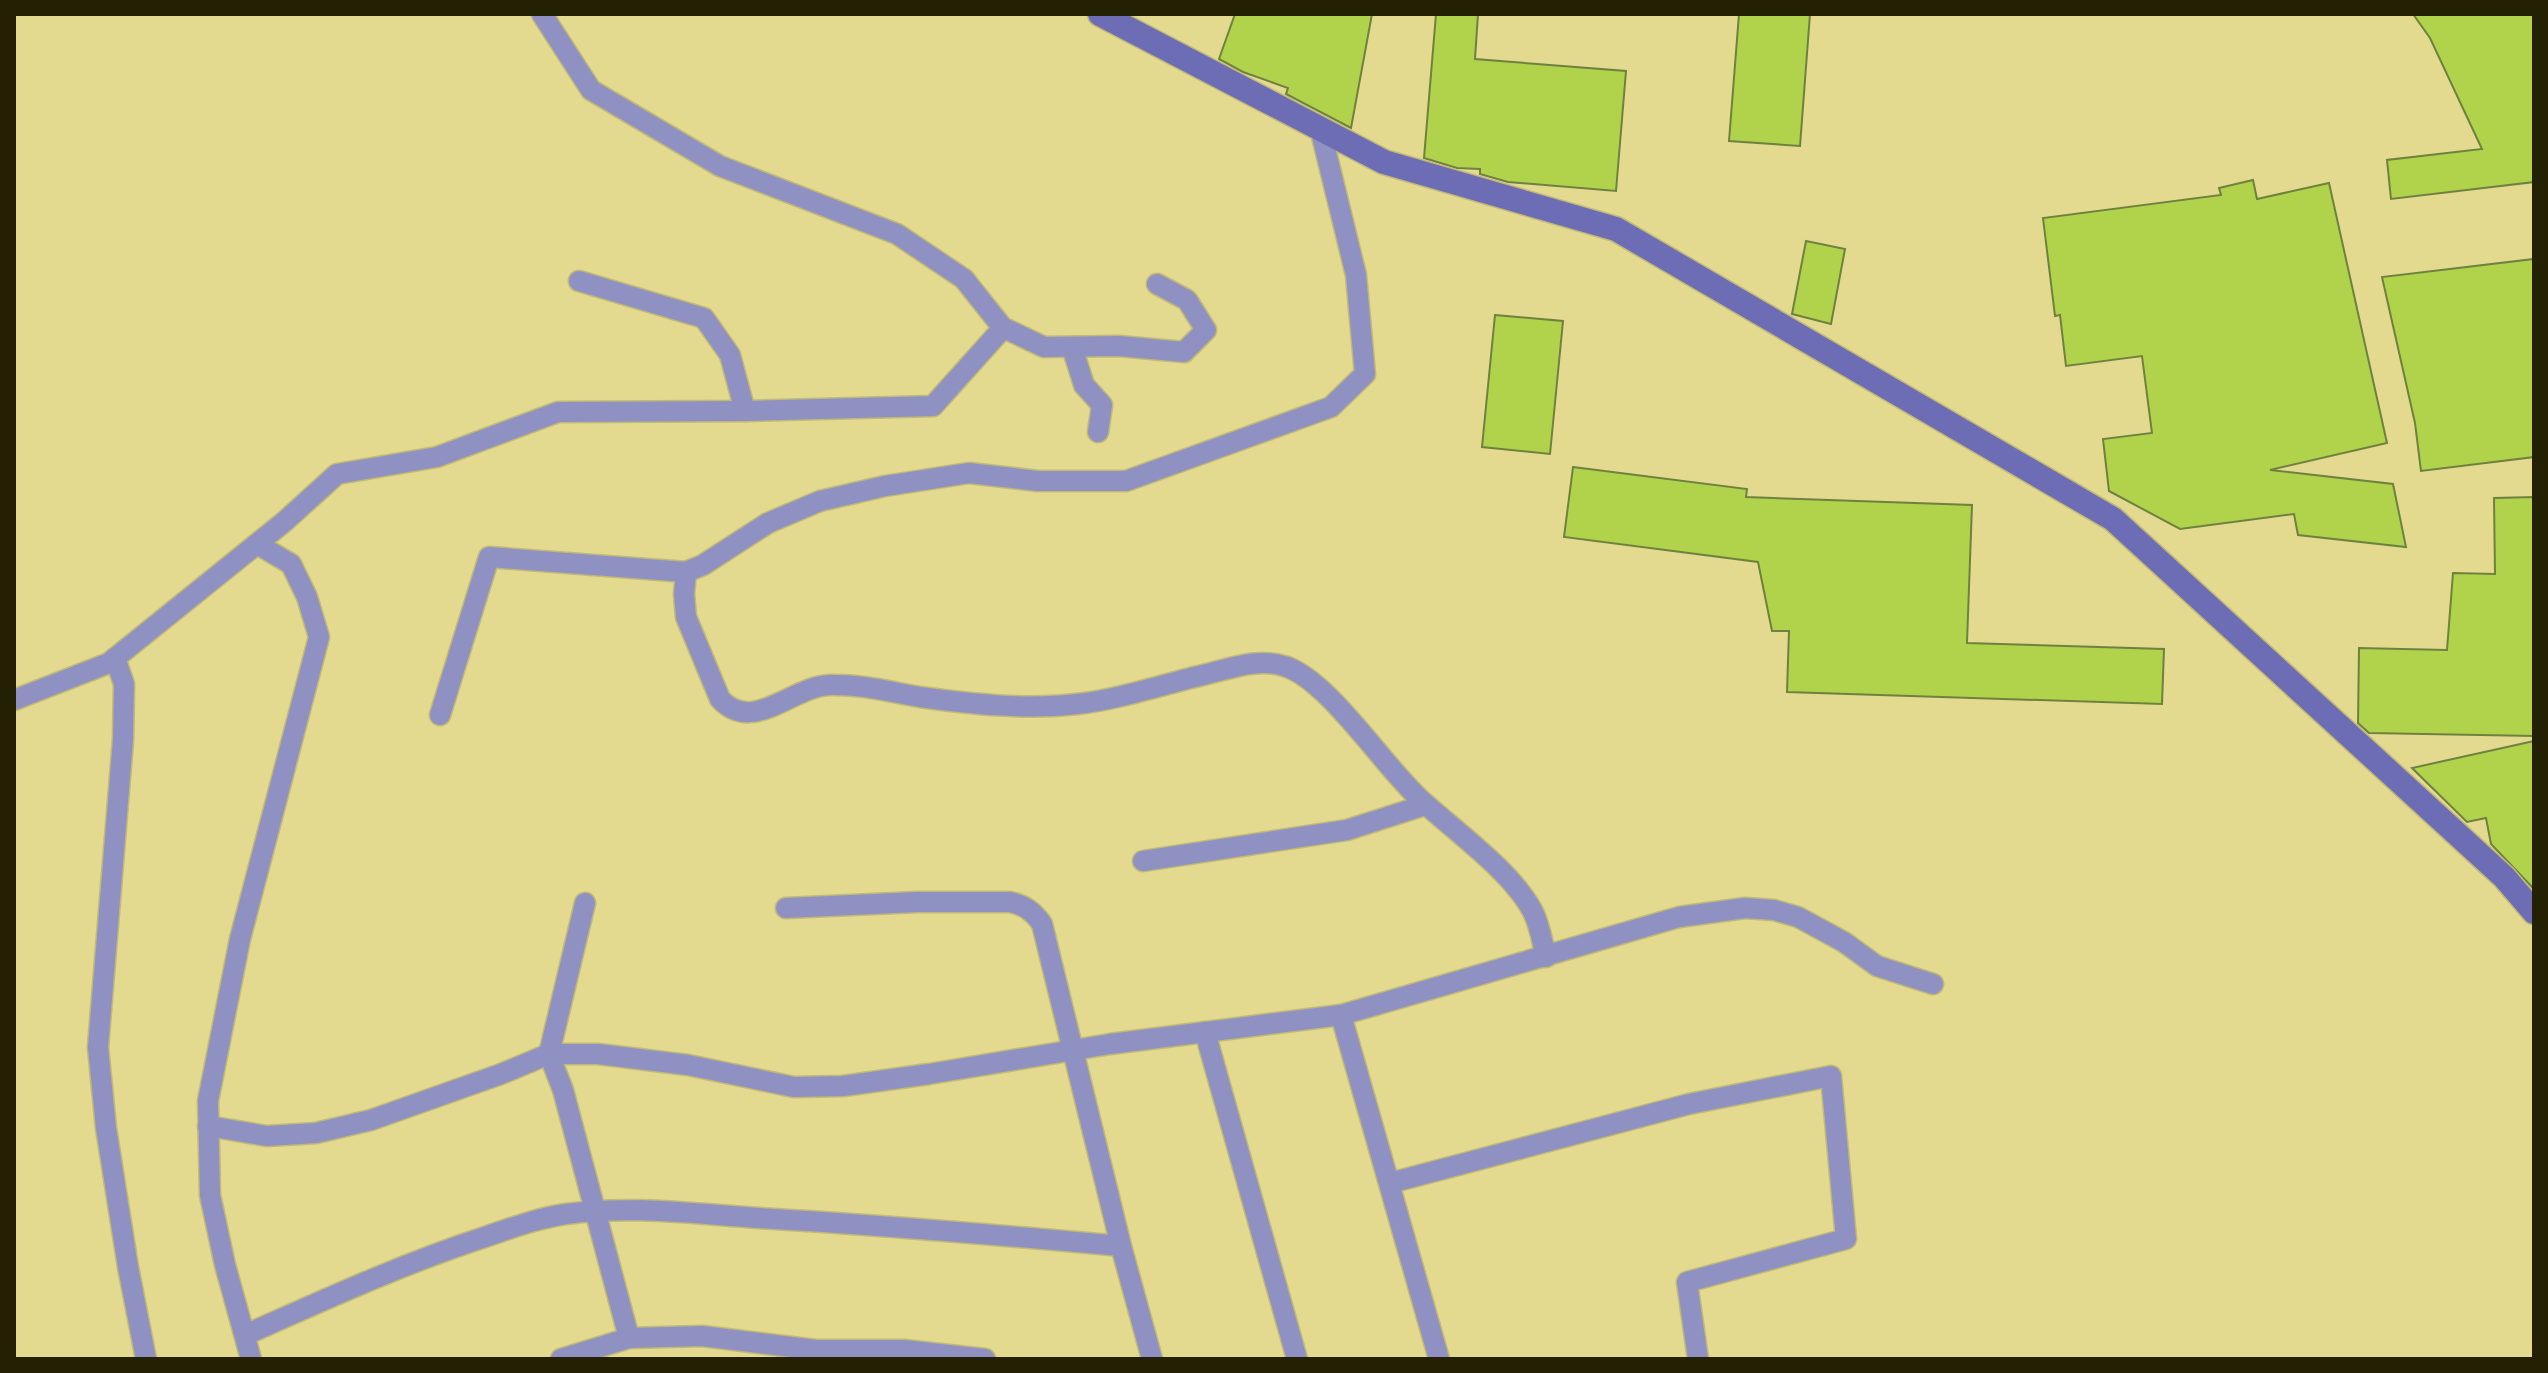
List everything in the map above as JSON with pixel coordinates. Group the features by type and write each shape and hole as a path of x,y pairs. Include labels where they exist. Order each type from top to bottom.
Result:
{"street":[{"path":"542,14 591,90 720,166 897,234 964,279 1002,327 1044,347 1119,346 1184,352 1206,330 1187,300 1157,284"},
{"path":"1100,14 1384,162 1616,229 2113,519 2504,877 2534,912"},
{"path":"440,715 489,557 686,572 703,565 768,523 820,501 885,486 969,473 1038,481 1126,481 1331,407 1365,374 1356,275 1320,128"},
{"path":"579,281 704,318 730,355 745,411"},
{"path":"14,700 109,663 257,544 337,474 437,457 558,412 933,406 1002,327"},
{"path":"1072,347 1084,385 1102,405 1098,432"},
{"path":"251,1359 225,1265 210,1195 208,1101 240,939 319,637 307,597 291,564 257,544"},
{"path":"686,572 686,617 720,699 742,713 759,712 798,692 828,685 972,705 1073,704 1110,699 1248,664 1273,663 1296,670 1315,683 1404,785 1516,886 1534,913 1546,957"},
{"path":"115,658 124,684 123,740 98,1047 116,1190 146,1359"},
{"path":"1143,861 1347,830 1425,805"},
{"path":"786,908 917,902 1019,904 1036,915 1042,924 1152,1359"},
{"path":"585,903 549,1054 563,1090 629,1338"},
{"path":"208,1126 267,1136 316,1133 371,1120 549,1054 598,1054 688,1065 794,1087 872,1082 1072,1049 1341,1015 1679,917 1745,908 1774,910 1798,917 1844,942 1877,966 1933,984"},
{"path":"1341,1015 1439,1359"},
{"path":"1205,1032 1297,1359"},
{"path":"1390,1183 1689,1104 1831,1076 1846,1239 1687,1282 1698,1359"},
{"path":"245,1335 349,1288 454,1247 536,1220 595,1211 884,1225 1121,1246"},
{"path":"561,1359 629,1338 702,1336 816,1350 904,1350 985,1359"}],"building":[{"path":"1235,14 1372,14 1351,128 1286,94 1288,88 1243,72 1219,59"},
{"path":"1436,14 1478,14 1475,59 1626,71 1616,191 1508,182 1480,174 1480,169 1457,168 1424,158"},
{"path":"1739,14 1810,14 1800,146 1729,141"},
{"path":"2413,14 2534,14 2534,182 2391,199 2387,160 2482,149 2430,38"},
{"path":"2253,180 2257,199 2329,183 2387,443 2270,470 2393,484 2406,547 2298,535 2294,514 2180,529 2109,491 2103,439 2152,433 2142,356 2066,366 2060,315 2055,316 2043,218 2221,195 2219,188"},
{"path":"1806,241 1845,249 1831,324 1792,314"},
{"path":"2534,259 2534,457 2421,471 2415,423 2382,277"},
{"path":"1495,315 1563,321 1550,454 1482,447"},
{"path":"1573,467 1747,489 1746,497 1972,505 1967,643 2164,649 2162,704 1787,692 1789,631 1772,631 1758,562 1564,537"},
{"path":"2534,497 2534,736 2369,733 2358,723 2359,648 2447,650 2453,573 2495,574 2494,498"},
{"path":"2534,741 2534,889 2491,844 2486,818 2467,822 2412,768"}]}
